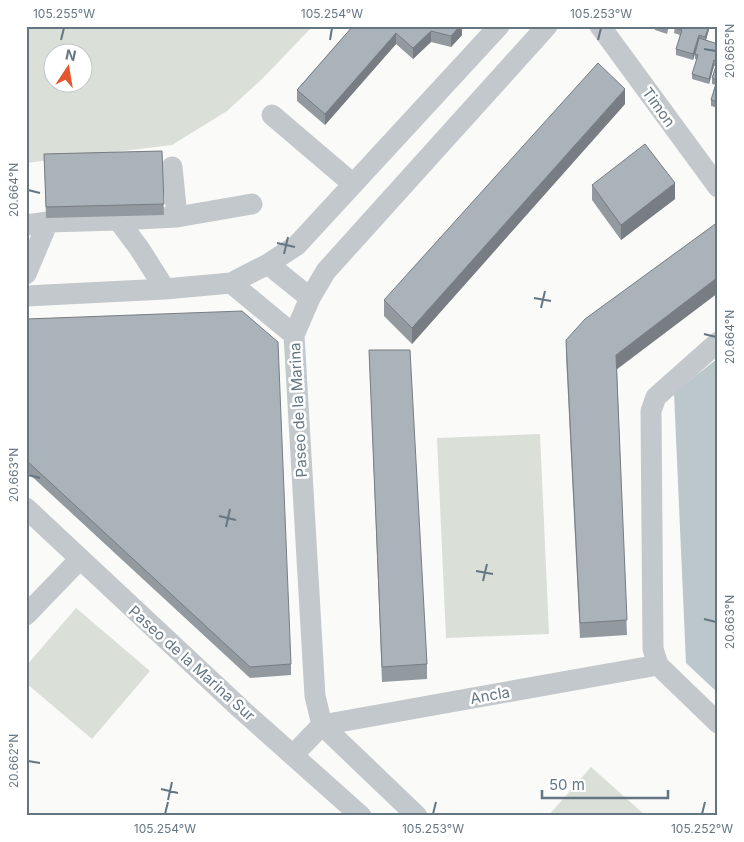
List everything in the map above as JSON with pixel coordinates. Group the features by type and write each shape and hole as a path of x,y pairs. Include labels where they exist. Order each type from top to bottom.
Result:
{"street":[{"path":"26,296 165,289 232,283 268,264 297,245 499,26"},
{"name":"Paseo de la Marina","path":"322,725 315,696 294,335 310,298 326,271 547,26"},
{"name":"Timon","path":"600,26 718,187"},
{"path":"272,115 354,184"},
{"path":"172,167 177,217"},
{"path":"26,225 48,222 153,220 252,204"},
{"path":"118,220 139,248 165,289"},
{"path":"139,248 153,220"},
{"path":"26,274 31,244 48,222"},
{"path":"268,264 310,298"},
{"path":"232,283 294,335"},
{"path":"718,342 656,397 651,411 653,650 658,665 718,723"},
{"name":"Paseo de la Marina Sur","path":"26,508 79,560 242,710 294,754 361,816"},
{"path":"26,615 79,560"},
{"name":"Ancla","path":"322,725 658,665"},
{"path":"294,754 322,725 417,816"}],"shaded area":[{"path":"26,26 313,26 263,78 227,111 172,145 26,163"},
{"path":"718,358 718,693 686,663 674,393"},
{"path":"540,434 549,634 446,638 437,438"},
{"path":"76,608 150,671 92,739 26,683 26,666"},
{"path":"591,767 646,816 548,816"}],"building":[{"path":"353,26 460,26 451,36 431,31 413,48 396,33 325,114 297,90"},
{"path":"675,26 709,26 705,37 699,35 693,54 676,49 682,30 674,28"},
{"path":"699,38 718,44 718,61 714,60 709,79 692,74 698,55 695,54"},
{"path":"598,63 625,89 412,328 384,300"},
{"path":"717,63 718,102 711,100 717,80 712,78"},
{"path":"645,144 675,183 621,225 592,185"},
{"path":"162,151 164,204 46,207 44,154"},
{"path":"718,222 718,277 616,355 627,620 580,623 566,340 585,319"},
{"path":"242,311 278,342 291,664 250,667 26,460 26,319"},
{"path":"369,350 410,350 427,664 382,667"}]}
